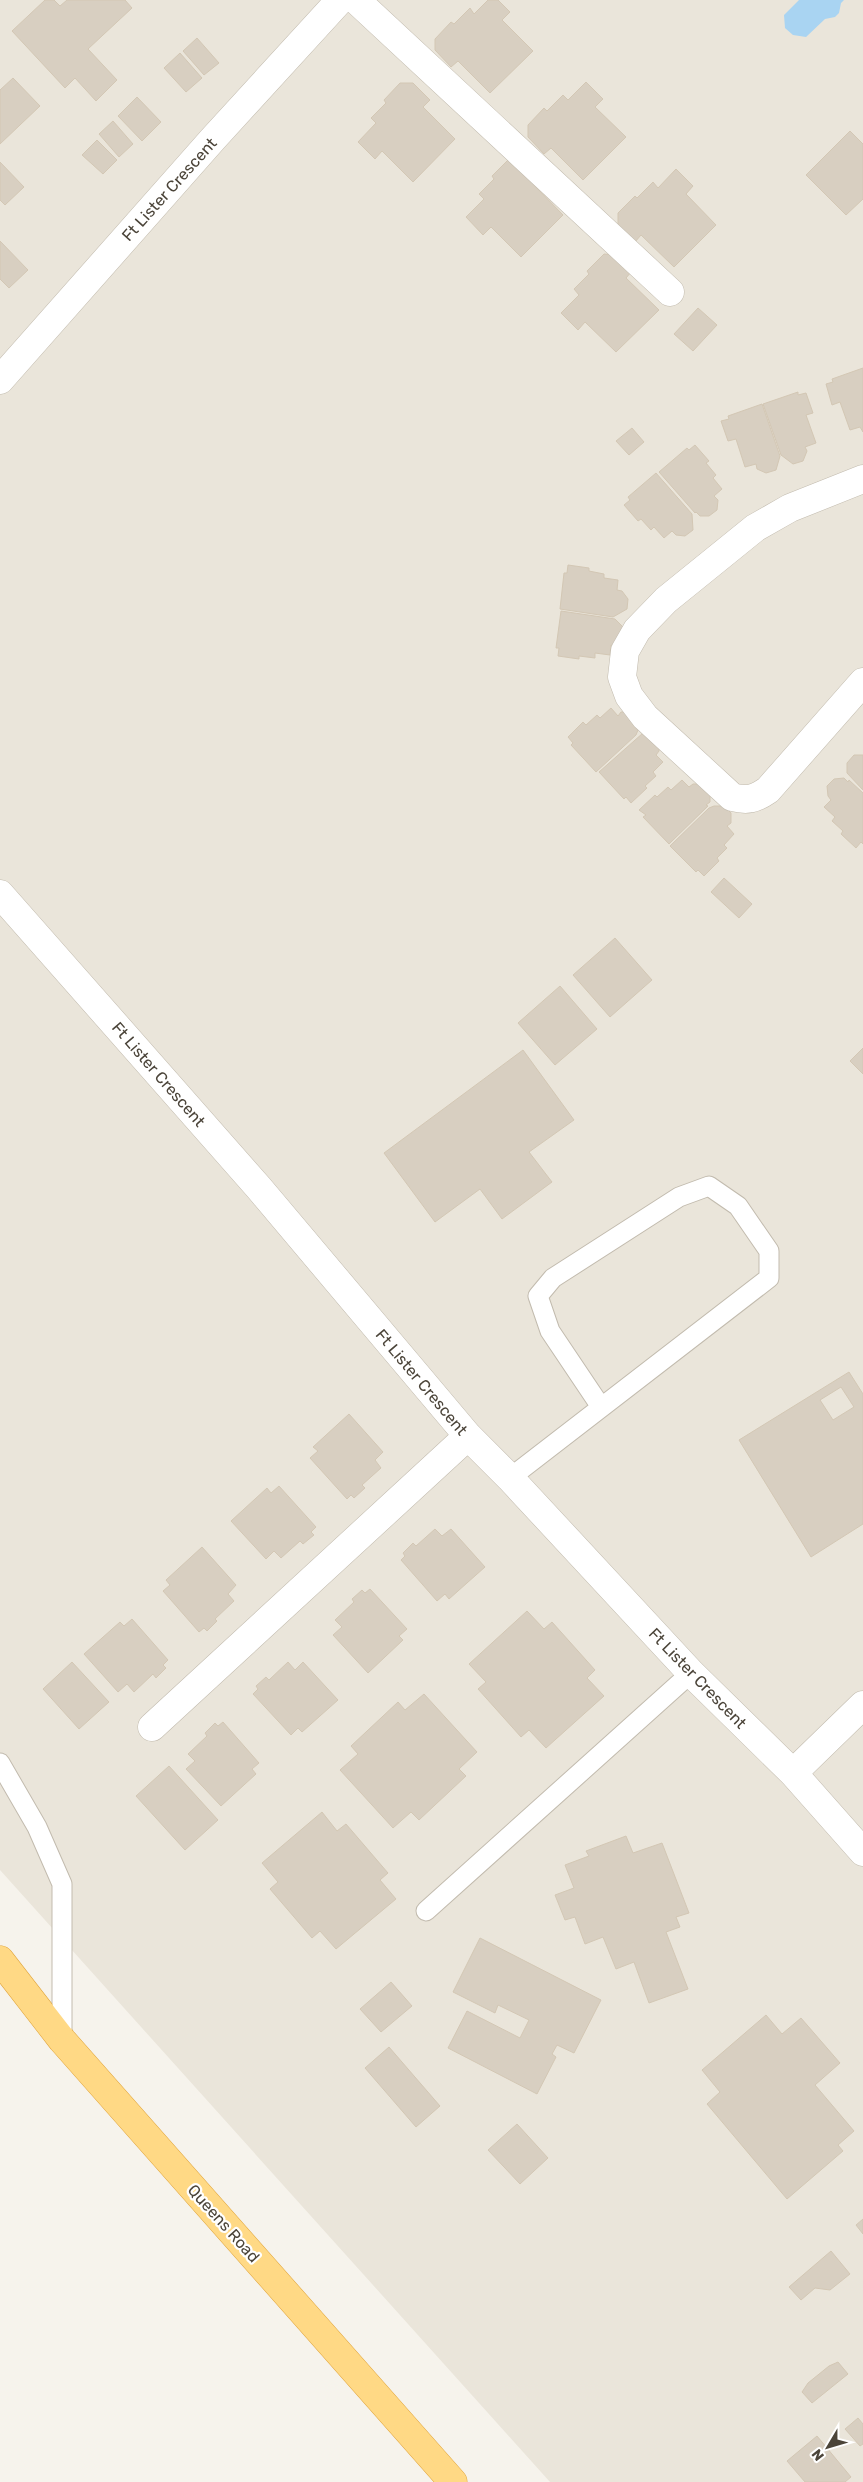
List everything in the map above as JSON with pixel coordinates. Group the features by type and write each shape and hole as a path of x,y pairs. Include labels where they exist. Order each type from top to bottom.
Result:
{"highway":[{"name":"Queens Road","path":"1,1963 62,2040 453,2482"}],"street":[{"name":"Ft Lister Crescent","path":"0,380 212,140 340,0"},
{"path":"356,0 670,292"},
{"path":"863,479 790,508 755,528 666,600 638,630 625,651 622,677 629,696 645,717 732,797 744,800 755,798 768,790 863,682"},
{"name":"Ft Lister Crescent","path":"0,894 259,1188 468,1436 510,1478 691,1673 793,1773 863,1852"},
{"path":"152,1727 468,1436"},
{"path":"793,1773 863,1704"}],"lane":[{"path":"510,1478 769,1278 769,1251 738,1206 708,1186 679,1197 553,1278 538,1296 550,1331 601,1407"},
{"path":"426,1911 691,1673"},
{"path":"0,1763 37,1827 62,1884 62,2040"}],"shaded area":[{"path":"0,0 863,0 863,2482 550,2482 0,1870"}],"water":[{"path":"799,0 844,0 841,3 839,13 835,17 825,19 806,37 793,35 785,28 784,15"}],"building":[{"path":"45,0 54,0 60,6 67,0 125,0 132,8 88,49 117,80 96,101 75,78 65,88 12,31"},
{"path":"488,0 498,0 510,12 502,20 533,51 490,93 458,61 451,67 435,50 435,39 451,22 454,24 470,8 474,14"},
{"path":"197,38 219,63 204,75 183,51"},
{"path":"180,53 202,78 186,92 164,68"},
{"path":"13,78 40,106 0,144 0,90"},
{"path":"586,82 603,99 595,107 626,137 583,180 551,148 544,154 528,137 528,125 544,108 547,111 563,95 568,100"},
{"path":"400,83 413,83 430,100 423,107 455,139 413,182 382,151 375,159 358,142 376,123 371,118 386,103 384,100"},
{"path":"137,97 161,122 142,141 118,116"},
{"path":"113,121 133,144 119,157 99,134"},
{"path":"850,131 863,144 863,199 846,215 806,175"},
{"path":"97,140 117,160 103,174 82,155"},
{"path":"509,159 538,176 531,182 563,215 521,257 491,227 483,235 466,217 484,199 479,194 494,179 492,176"},
{"path":"0,162 24,187 5,205 0,200"},
{"path":"676,169 693,186 686,194 716,225 674,267 641,235 635,242 618,225 618,213 653,182 658,188"},
{"path":"0,241 28,270 9,288 0,279"},
{"path":"604,254 616,255 632,271 626,278 659,310 616,352 585,322 578,330 561,313 579,295 574,289 589,274 587,271"},
{"path":"698,308 717,325 693,351 674,334"},
{"path":"863,368 863,432 860,427 850,430 840,402 832,405 826,384 833,382 832,379"},
{"path":"798,392 798,395 806,393 813,413 806,415 816,443 805,447 807,451 803,461 793,464 781,455 763,404"},
{"path":"762,404 780,456 776,470 766,473 757,469 756,464 745,467 736,439 728,441 721,421 729,419 728,416"},
{"path":"632,428 644,442 629,455 616,441"},
{"path":"695,445 709,461 706,463 716,475 713,478 722,489 714,496 718,500 717,510 709,516 700,516 695,513 659,472 687,448 689,450"},
{"path":"656,473 692,514 693,530 685,536 676,535 672,531 664,538 654,527 651,530 641,519 638,521 624,505 630,500 628,497"},
{"path":"568,565 589,568 589,571 604,574 604,578 618,580 617,590 622,591 628,599 627,609 613,617 560,609 564,573 567,573"},
{"path":"561,611 615,619 626,630 616,646 611,645 610,655 595,653 595,658 579,656 579,659 558,656 559,648 556,648"},
{"path":"611,708 618,716 621,712 632,712 638,720 638,730 636,735 596,772 571,745 573,743 568,737 583,722 586,725 597,715 600,718"},
{"path":"643,733 660,741 659,751 656,755 663,762 653,772 656,776 645,786 647,788 631,803 626,797 624,799 599,772"},
{"path":"854,755 863,755 863,790 847,773 847,763"},
{"path":"844,778 848,782 849,780 863,793 863,844 861,842 856,848 841,834 843,831 832,821 835,817 824,807 831,800 828,796 827,786 834,779"},
{"path":"682,780 689,787 693,784 703,784 710,791 710,802 669,844 643,817 646,815 639,810 655,795 657,797 668,787 671,790"},
{"path":"724,806 731,813 731,823 727,826 734,834 724,845 727,848 717,858 719,861 704,876 698,870 696,872 670,846 709,808"},
{"path":"724,878 752,904 739,918 711,892"},
{"path":"615,938 652,980 610,1017 573,975"},
{"path":"560,986 597,1029 555,1065 518,1023"},
{"path":"863,1048 863,1074 850,1061"},
{"path":"523,1050 574,1120 529,1152 552,1182 502,1219 480,1189 435,1222 384,1153"},
{"path":"849,1372 863,1394 863,1524 811,1557 739,1440","holes":["841,1387 854,1407 833,1420 820,1400"]},
{"path":"349,1414 383,1452 375,1460 381,1468 362,1485 365,1488 354,1498 351,1495 347,1499 310,1458 318,1451 313,1447"},
{"path":"279,1486 316,1527 311,1532 314,1535 303,1544 300,1541 281,1558 274,1551 266,1559 231,1521 267,1488 271,1493"},
{"path":"435,1529 442,1536 451,1529 485,1567 449,1599 445,1594 437,1601 401,1560 405,1556 403,1553 413,1543 416,1546"},
{"path":"202,1547 236,1585 228,1594 234,1601 215,1619 217,1621 207,1631 204,1628 199,1632 163,1591 170,1585 166,1580"},
{"path":"370,1589 407,1629 399,1636 403,1640 368,1673 333,1635 342,1627 335,1620 354,1602 352,1599 362,1590 365,1593"},
{"path":"527,1611 544,1629 552,1622 595,1670 587,1678 604,1696 546,1748 529,1730 521,1737 478,1689 486,1682 469,1664"},
{"path":"132,1619 168,1660 163,1665 166,1668 156,1678 153,1674 134,1692 127,1684 118,1692 84,1654 120,1622 124,1626"},
{"path":"72,1662 109,1702 79,1729 43,1689"},
{"path":"288,1662 295,1670 303,1662 338,1700 302,1732 298,1728 291,1735 253,1694 258,1689 256,1686 266,1677 269,1680"},
{"path":"424,1694 477,1752 459,1769 466,1776 419,1820 411,1812 393,1828 340,1770 358,1754 351,1746 398,1702 405,1710"},
{"path":"223,1722 259,1763 252,1769 256,1774 221,1806 186,1769 195,1761 188,1754 207,1736 205,1733 215,1723 218,1726"},
{"path":"169,1766 218,1820 185,1850 136,1796"},
{"path":"322,1812 337,1831 346,1824 388,1873 380,1880 396,1899 336,1949 320,1931 312,1938 270,1889 278,1882 262,1863"},
{"path":"626,1836 633,1853 662,1843 689,1913 676,1917 680,1927 666,1932 688,1989 649,2003 634,1962 616,1969 603,1937 585,1944 575,1917 565,1920 555,1895 574,1888 565,1865 589,1856 586,1851"},
{"path":"480,1938 601,2000 574,2053 557,2045 552,2054 556,2057 537,2094 448,2048 467,2011 520,2038 529,2020 498,2005 495,2013 453,1992"},
{"path":"391,1982 412,2006 381,2032 360,2009"},
{"path":"766,2015 782,2034 801,2018 840,2063 815,2085 854,2131 838,2145 843,2151 787,2199 707,2104 720,2092 702,2070"},
{"path":"389,2047 440,2106 416,2127 365,2068"},
{"path":"517,2124 548,2158 520,2184 488,2150"},
{"path":"863,2219 863,2234 856,2225"},
{"path":"831,2251 850,2274 830,2290 815,2288 801,2300 789,2287"},
{"path":"838,2362 848,2374 812,2403 802,2392 808,2383 829,2366"},
{"path":"858,2418 863,2424 863,2444 860,2446 845,2429"},
{"path":"817,2436 851,2477 845,2482 805,2482 787,2461"}]}
